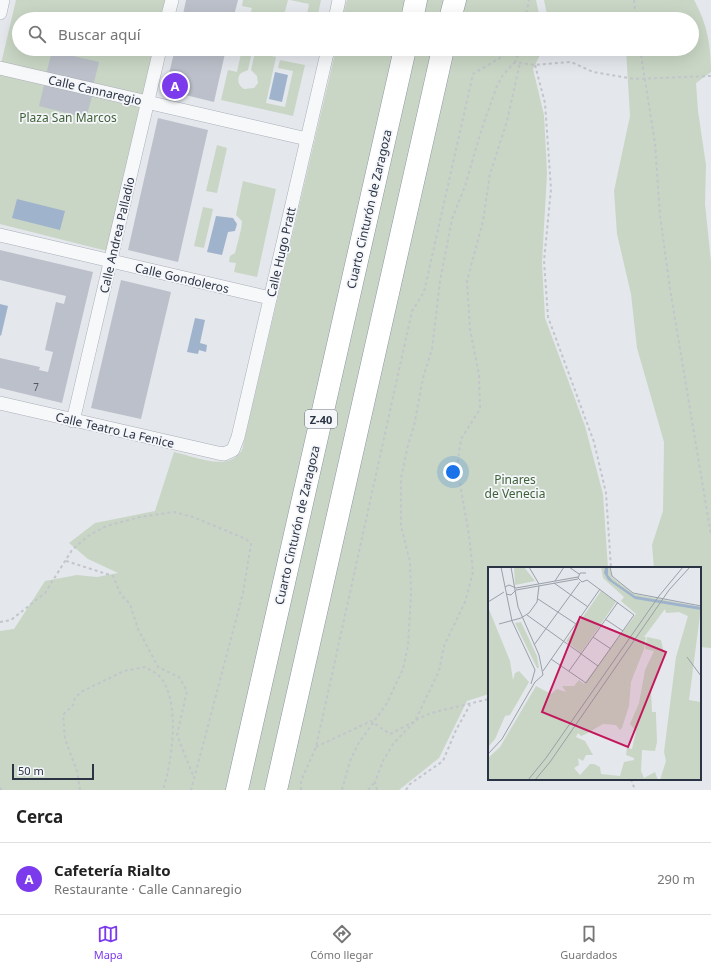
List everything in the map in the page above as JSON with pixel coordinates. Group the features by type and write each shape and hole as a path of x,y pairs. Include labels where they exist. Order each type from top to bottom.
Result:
{"highway":[{"path":"413,12 416,0"},
{"path":"452,12 455,0"},
{"name":"Cuarto Cinturón de Zaragoza","path":"238,790 403,56"},
{"path":"276,790 441,56"}],"street":[{"path":"0,13 3,0"},
{"path":"169,12 172,0"},
{"path":"336,12 339,0"},
{"name":"Calle Andrea Palladio","path":"73,420 158,56"},
{"name":"Calle Hugo Pratt","path":"229,452 236,447 326,56"},
{"name":"Calle Cannaregio","path":"0,68 308,139"},
{"name":"Calle Gondoleros","path":"0,235 270,298"},
{"name":"Calle Teatro La Fenice","path":"0,403 212,452 224,454 229,452"}],"path":[{"path":"526,12 529,0"},
{"path":"634,0 635,12"},
{"path":"301,790 301,781 316,747 412,311 424,292 472,74 503,56"},
{"path":"342,790 350,761 358,744 387,703 403,669 411,622 410,562 401,526 401,478 408,445 414,426 423,378 432,348 440,281 452,218 465,186 482,128 497,86 503,75 515,62 517,56"},
{"path":"641,56 655,143 660,215 670,289 711,535"},
{"path":"515,62 535,65 571,62 593,72 634,79 711,76"},
{"path":"368,790 375,782 383,761 393,744 415,721 439,671 444,646 465,602 473,572 470,535 457,467 461,439 480,409 480,375 470,329 467,281 483,221 490,174 507,121 520,63"},
{"path":"535,65 545,103 551,189 544,261 548,317 594,442 606,493 611,567"},
{"path":"0,622 11,620 45,594 72,550 88,536 106,526 140,517 174,512 193,517 246,539 251,544 243,593 210,724 191,790"},
{"path":"66,561 113,576 121,595 130,604 138,629 158,667 180,677 187,692 177,735 194,778"},
{"path":"80,790 76,770 65,739 63,715 72,705 74,698 81,692 124,671 145,667 160,676 168,689 172,713 171,752 163,790"},
{"path":"316,747 371,721 390,734 431,713 470,705 488,699"},
{"path":"406,790 410,784 443,761 456,730 470,705"},
{"path":"631,780 636,790"},
{"path":"375,782 377,790"}],"green space":[{"name":"Plaza San Marcos","path":"16,0 165,0 162,12 13,12"},
{"path":"243,0 288,0 285,12 251,12 252,8 242,6"},
{"path":"290,0 321,0 318,12 307,12 309,4"},
{"path":"347,0 536,0 539,12 344,12"},
{"path":"544,0 694,0 705,26 710,53 711,72 696,83 698,111 706,165 705,204 711,262 711,648 701,647 701,567 654,567 652,545 663,511 664,442 637,348 631,294 617,234 614,191 630,116 626,56 699,56 699,12 547,12"},
{"name":"Plaza San Marcos","path":"12,17 12,56 152,56 107,251 0,224 0,68"},
{"path":"240,56 251,56 248,70 241,73 238,80 240,86 244,89 254,88 258,83 257,76 251,70 254,56 276,57 266,103 285,107 293,71 278,68 280,60 305,65 293,116 221,100 228,70 237,72"},
{"name":"Pinares de Venecia","path":"334,56 540,56 533,69 544,115 547,173 542,263 545,318 585,426 603,494 608,567 488,567 488,694 467,701 439,758 399,790 0,790 0,631 14,629 45,581 77,575 97,577 118,573 88,559 69,543 95,523 155,511 174,452 220,462 228,461 236,457 242,450"},
{"path":"217,145 227,148 217,193 206,191"},
{"path":"243,181 276,189 257,277 234,272 236,263 229,262 230,256 235,253 241,228 242,221 236,215"},
{"path":"203,207 213,209 204,248 194,246"}],"water":[{"path":"275,72 288,75 282,102 269,99"},
{"path":"17,199 65,211 60,230 12,218"},
{"path":"216,216 233,218 237,224 235,231 228,232 222,255 207,252"},
{"path":"0,304 8,306 1,336 0,335"},
{"path":"195,318 205,320 200,343 207,345 206,352 199,350 198,354 187,352"}],"building":[{"path":"186,0 238,0 235,12 183,12"},
{"path":"51,56 73,56 99,62 93,86 46,75"},
{"path":"173,56 224,56 214,102 165,90"},
{"path":"45,81 93,93 86,118 39,106"},
{"path":"158,118 208,130 178,262 128,250"},
{"path":"0,250 93,272 62,403 0,388 0,358 40,367 39,370 48,372 53,352 45,350 56,302 64,304 66,296 0,280"},
{"path":"121,280 171,292 141,419 91,408"}],"place":[{"name":"Cafetería Rialto","path":"175,86"}]}
